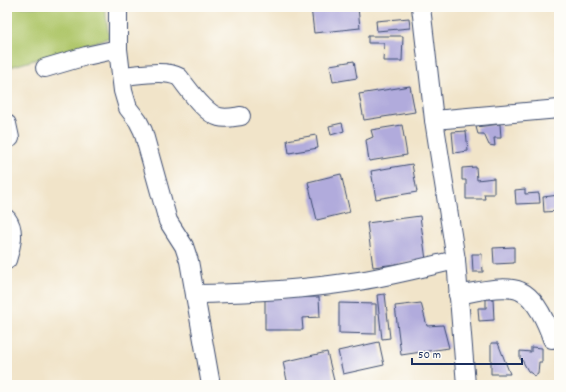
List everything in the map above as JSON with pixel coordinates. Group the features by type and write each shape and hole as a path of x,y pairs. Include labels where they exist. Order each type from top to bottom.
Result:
{"street":[{"path":"118,7 118,49 123,91 128,108 144,131 168,221 184,246 211,385"},
{"path":"421,7 434,120 456,260 466,385"},
{"path":"45,68 86,56 118,49"},
{"path":"122,76 173,73 179,77 207,110 218,117 228,118 241,116"},
{"path":"434,120 559,109"},
{"path":"7,219 11,225 12,238 11,248 7,260"},
{"path":"194,294 247,293 322,286 404,272 456,260"},
{"path":"458,295 506,288 520,291 532,301 546,322 552,339"}],"green space":[{"path":"7,7 105,7 109,38 7,68"}],"building":[{"path":"311,7 358,7 360,28 314,33"},
{"path":"409,18 410,28 377,31 376,21"},
{"path":"368,36 403,36 402,61 383,61 384,43 368,43"},
{"path":"354,61 357,78 333,82 330,65"},
{"path":"410,86 415,112 364,120 359,94"},
{"path":"342,123 344,131 331,135 329,126"},
{"path":"500,124 501,138 494,138 495,146 489,145 484,134 478,134 476,127"},
{"path":"402,125 407,155 369,161 366,140 373,137 371,130"},
{"path":"466,131 468,151 454,153 452,132"},
{"path":"316,135 318,148 289,153 287,140"},
{"path":"412,164 417,192 376,199 371,171"},
{"path":"476,167 477,180 494,178 494,194 484,194 485,199 466,199 466,180 462,180 462,168"},
{"path":"341,174 350,212 317,220 308,182"},
{"path":"525,189 525,194 539,193 540,203 516,204 515,190"},
{"path":"559,195 559,211 544,212 543,197"},
{"path":"420,216 426,260 373,267 367,223"},
{"path":"514,247 514,263 494,264 493,248"},
{"path":"472,254 482,254 483,272 473,272"},
{"path":"385,294 390,338 382,339 377,295"},
{"path":"319,297 320,317 302,318 303,330 265,330 265,298"},
{"path":"486,299 493,299 494,320 479,321 478,308 486,308"},
{"path":"339,303 376,304 376,334 339,333"},
{"path":"421,303 427,326 443,325 449,348 401,355 395,306"},
{"path":"379,342 384,365 343,374 338,351"},
{"path":"491,343 498,343 510,374 491,374"},
{"path":"531,347 542,348 542,362 539,362 538,374 535,376 528,371 520,359 520,351 531,352"},
{"path":"327,352 335,385 288,385 283,362"}]}
